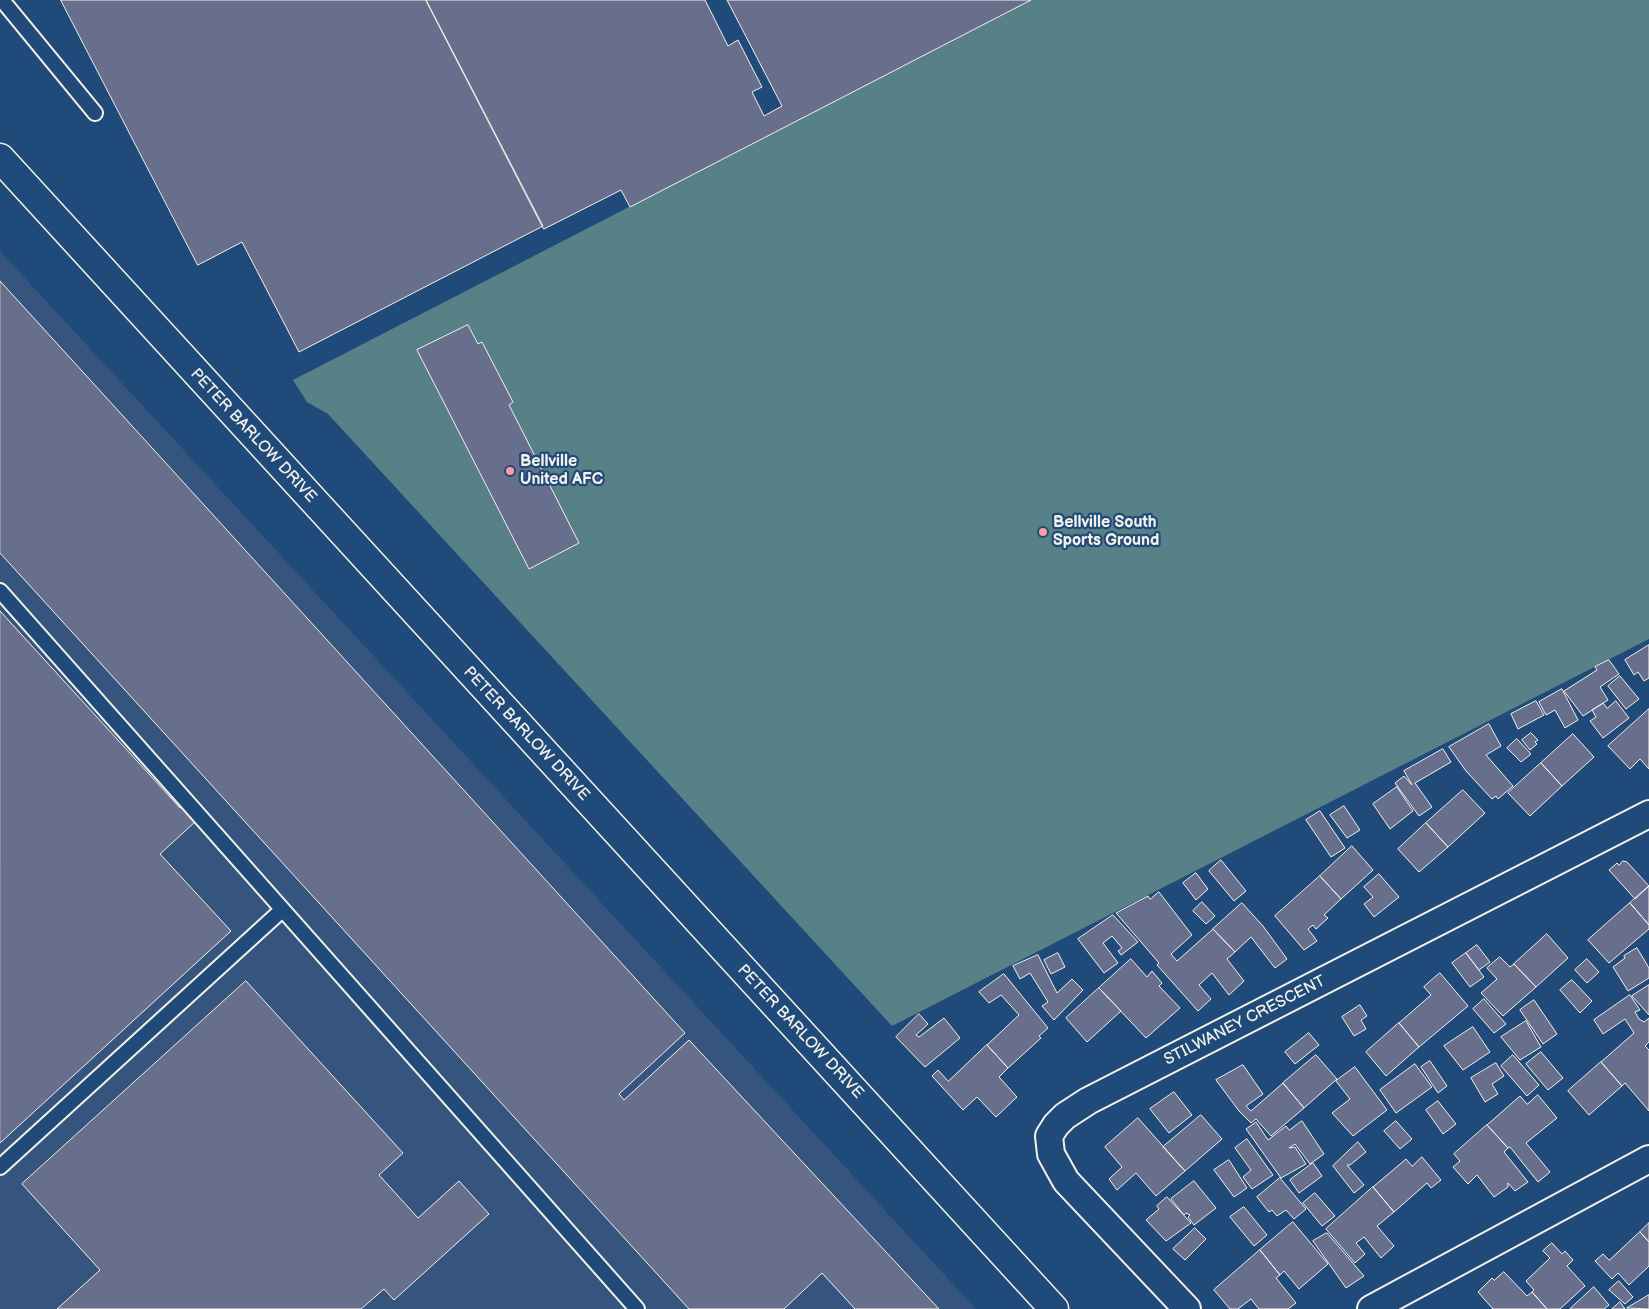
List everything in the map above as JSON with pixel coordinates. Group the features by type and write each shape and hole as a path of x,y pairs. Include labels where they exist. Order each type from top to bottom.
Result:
{"street":[{"name":"PETER BARLOW DRIVE","path":"0,158 1054,1309"},
{"name":"STILWANEY CRESCENT","path":"1187,1309 1066,1182 1051,1154 1049,1136 1056,1125 1065,1116 1088,1101 1649,814"},
{"path":"1372,1309 1649,1159"}],"lane":[{"path":"2,0 94,113"},
{"path":"0,591 637,1309"},
{"path":"0,1167 282,910"}],"shaded area":[{"path":"0,251 976,1309 0,1309"}],"green space":[{"name":"Bellville South Sports Ground","path":"1031,0 1649,0 1649,639 892,1026 328,414 307,402 293,380"}],"building":[{"path":"61,0 426,0 543,226 299,352 242,242 198,265"},
{"path":"426,0 705,0 728,46 738,40 762,87 752,92 764,116 782,106 727,0 1031,0 630,207 621,190 544,229"},
{"path":"0,281 685,1033 619,1094 624,1100 689,1040 939,1309 855,1309 822,1273 784,1309 689,1309 0,553"},
{"name":"Bellville United AFC","path":"468,325 478,344 482,342 513,402 509,405 579,543 529,569 417,350"},
{"path":"0,611 180,808 183,806 196,821 160,854 231,931 0,1143"},
{"path":"1649,645 1649,678 1644,681 1638,672 1634,675 1625,660"},
{"path":"1609,660 1619,674 1600,687 1608,700 1583,716 1564,691 1597,670 1595,667"},
{"path":"1620,676 1639,699 1626,709 1608,686"},
{"path":"1562,689 1578,720 1565,728 1555,710 1546,715 1539,702"},
{"path":"1536,701 1544,715 1518,729 1511,714"},
{"path":"1616,701 1629,718 1603,738 1590,721 1596,717 1592,710 1603,703 1607,708"},
{"path":"1649,709 1649,769 1640,759 1630,769 1608,746"},
{"path":"1489,724 1501,746 1486,755 1513,786 1498,799 1496,796 1492,799 1466,771 1449,747"},
{"path":"1531,733 1538,740 1535,742 1537,744 1530,750 1522,740"},
{"path":"1573,734 1594,757 1562,786 1541,763"},
{"path":"1517,739 1531,754 1521,762 1507,748"},
{"path":"1443,749 1451,762 1415,783 1432,807 1419,816 1395,783 1404,776 1412,785 1404,771"},
{"path":"1541,763 1562,786 1530,816 1508,793"},
{"path":"1397,787 1413,811 1390,829 1373,804"},
{"path":"1463,790 1485,813 1448,847 1426,823"},
{"path":"1344,806 1360,830 1347,838 1330,815"},
{"path":"1320,811 1345,848 1331,857 1306,820"},
{"path":"1426,823 1448,847 1419,872 1398,849"},
{"path":"1352,846 1373,870 1341,899 1320,876"},
{"path":"1221,860 1246,891 1234,901 1209,871"},
{"path":"1623,861 1627,862 1649,886 1635,899 1609,870 1617,863 1619,865"},
{"path":"1196,873 1208,889 1196,900 1183,883"},
{"path":"1379,874 1399,897 1374,917 1364,904 1373,897 1364,887"},
{"path":"1320,876 1341,899 1324,915 1328,918 1316,929 1313,925 1308,929 1317,941 1304,950 1275,916"},
{"path":"1649,886 1649,925 1630,903"},
{"path":"1159,892 1192,935 1171,954 1177,961 1213,929 1235,952 1227,959 1244,981 1229,995 1212,973 1199,985 1211,999 1198,1011 1157,965 1159,963 1116,913 1148,896 1150,899"},
{"path":"1202,902 1215,916 1206,924 1193,911"},
{"path":"1242,903 1263,926 1287,959 1275,968 1251,937 1235,952 1213,929"},
{"path":"1630,903 1649,925 1649,929 1609,963 1588,940"},
{"path":"1113,915 1138,942 1121,955 1118,951 1122,948 1112,936 1103,943 1118,963 1104,973 1078,939"},
{"path":"1547,934 1568,958 1536,987 1514,964"},
{"path":"1477,945 1490,962 1479,970 1466,953"},
{"path":"1637,948 1649,968 1649,978 1628,991 1613,967 1625,958 1624,956"},
{"path":"1058,953 1065,967 1051,974 1044,960"},
{"path":"1466,953 1484,977 1470,987 1452,963"},
{"path":"1038,955 1057,993 1072,979 1083,990 1054,1020 1042,1006 1048,1002 1030,973 1020,979 1013,966"},
{"path":"1500,957 1510,967 1514,964 1536,987 1503,1016 1481,993 1497,979 1487,968"},
{"path":"1131,959 1147,977 1152,971 1162,983 1159,986 1180,1008 1146,1038 1099,988"},
{"path":"1587,959 1599,972 1587,983 1575,970"},
{"path":"1440,973 1468,1006 1419,1047 1399,1023 1431,995 1424,987"},
{"path":"1004,974 1048,1028 1039,1036 1041,1038 1008,1068 987,1045 1019,1015 1001,995 989,1003 979,992"},
{"path":"1572,980 1592,1001 1580,1013 1560,990"},
{"path":"246,981 403,1153 379,1175 418,1218 459,1181 489,1214 394,1300 384,1289 361,1309 57,1309 100,1270 22,1184"},
{"path":"1649,985 1649,1015 1632,996"},
{"path":"1099,988 1121,1011 1087,1042 1066,1018"},
{"path":"1630,995 1640,1010 1635,1012 1639,1019 1644,1022 1649,1018 1649,1042 1645,1046 1649,1050 1649,1111 1625,1083 1622,1086 1601,1062 1634,1033 1625,1019 1603,1034 1594,1020"},
{"path":"1484,999 1506,1024 1494,1033 1473,1009"},
{"path":"1534,1000 1557,1034 1543,1044 1520,1010"},
{"path":"1360,1005 1367,1016 1361,1020 1366,1029 1354,1036 1342,1017"},
{"path":"919,1014 928,1024 916,1035 919,1037 944,1018 960,1038 925,1067 896,1037"},
{"path":"1526,1021 1541,1047 1520,1060 1501,1037"},
{"path":"1399,1023 1419,1047 1386,1076 1366,1052"},
{"path":"1473,1027 1490,1052 1463,1070 1444,1046"},
{"path":"1309,1033 1319,1045 1295,1064 1285,1052"},
{"path":"987,1045 1008,1068 999,1077 1017,1097 996,1117 977,1097 963,1110 932,1076 938,1070 948,1081"},
{"path":"1541,1052 1563,1078 1548,1090 1526,1064"},
{"path":"1316,1055 1337,1079 1304,1108 1283,1083"},
{"path":"1513,1055 1539,1085 1527,1096 1501,1066"},
{"path":"1430,1061 1447,1086 1438,1093 1421,1067"},
{"path":"1601,1062 1622,1086 1589,1115 1568,1091"},
{"path":"1496,1063 1504,1076 1492,1084 1498,1094 1485,1102 1471,1078"},
{"path":"1415,1064 1432,1087 1396,1113 1380,1090"},
{"path":"1243,1065 1263,1094 1246,1106 1251,1111 1283,1083 1304,1108 1271,1136 1256,1119 1251,1123 1239,1111 1216,1080"},
{"path":"1355,1067 1387,1110 1353,1136 1332,1113 1350,1099 1336,1081"},
{"path":"1174,1092 1192,1115 1169,1133 1150,1109"},
{"path":"1538,1095 1557,1118 1526,1143 1550,1172 1538,1182 1510,1147 1508,1148 1487,1125 1520,1096 1527,1104"},
{"path":"1438,1101 1456,1124 1443,1134 1426,1110"},
{"path":"1201,1115 1222,1139 1185,1171 1163,1147"},
{"path":"1138,1118 1185,1171 1156,1196 1136,1173 1117,1190 1109,1179 1122,1167 1105,1147"},
{"path":"1302,1121 1324,1154 1310,1164 1295,1144 1289,1148 1295,1147 1306,1164 1281,1178 1246,1129 1256,1122 1268,1140 1286,1126 1289,1130"},
{"path":"1396,1121 1412,1139 1400,1149 1384,1131"},
{"path":"1487,1125 1508,1148 1504,1152 1528,1182 1515,1191 1508,1183 1508,1187 1494,1197 1477,1175 1468,1184 1453,1167 1460,1161 1454,1154"},
{"path":"1247,1139 1273,1175 1252,1189 1243,1177 1251,1170 1235,1148"},
{"path":"1358,1142 1366,1152 1350,1165 1347,1165 1364,1185 1354,1193 1333,1166"},
{"path":"1422,1157 1441,1180 1431,1188 1427,1183 1394,1212 1373,1187 1406,1159 1412,1166"},
{"path":"1229,1160 1247,1188 1234,1197 1214,1170"},
{"path":"1313,1163 1322,1176 1299,1193 1290,1180"},
{"path":"1280,1178 1306,1209 1294,1219 1286,1210 1277,1216 1272,1210 1269,1212 1257,1197"},
{"path":"1194,1181 1216,1208 1194,1225 1188,1217 1190,1215 1186,1213 1184,1215 1171,1199"},
{"path":"1373,1187 1394,1212 1377,1226 1394,1246 1381,1258 1364,1237 1356,1243 1365,1254 1355,1263 1326,1229"},
{"path":"1315,1193 1335,1216 1322,1226 1303,1203"},
{"path":"1167,1197 1191,1223 1166,1241 1146,1220 1159,1209 1157,1206"},
{"path":"1244,1207 1267,1235 1254,1246 1230,1217"},
{"path":"1293,1222 1328,1264 1299,1289 1284,1271 1280,1275 1260,1250"},
{"path":"1649,1223 1649,1242 1640,1232"},
{"path":"1195,1228 1206,1239 1185,1260 1173,1249"},
{"path":"1640,1232 1649,1242 1649,1266 1629,1285 1618,1273 1612,1279 1595,1261 1603,1254 1609,1260"},
{"path":"1327,1233 1364,1276 1346,1288 1313,1241"},
{"path":"1552,1243 1562,1254 1565,1251 1573,1260 1567,1266 1585,1286 1560,1309 1547,1309 1532,1292 1534,1290 1526,1281 1550,1258 1543,1251"},
{"path":"1260,1250 1280,1275 1276,1278 1296,1303 1288,1309 1259,1309 1251,1299 1238,1309 1230,1309 1214,1290"},
{"path":"1504,1272 1527,1296 1532,1292 1547,1309 1493,1309 1478,1292 1492,1278 1494,1280"},
{"path":"1619,1281 1633,1297 1625,1304 1609,1290"},
{"path":"1594,1287 1609,1305 1604,1309 1570,1309"},
{"path":"1649,1295 1649,1309 1627,1308"},
{"path":"1620,1302 1625,1309 1612,1309"}],"place":[{"name":"Bellville United AFC","path":"510,471"},
{"name":"Bellville South Sports Ground","path":"1043,532"}]}
